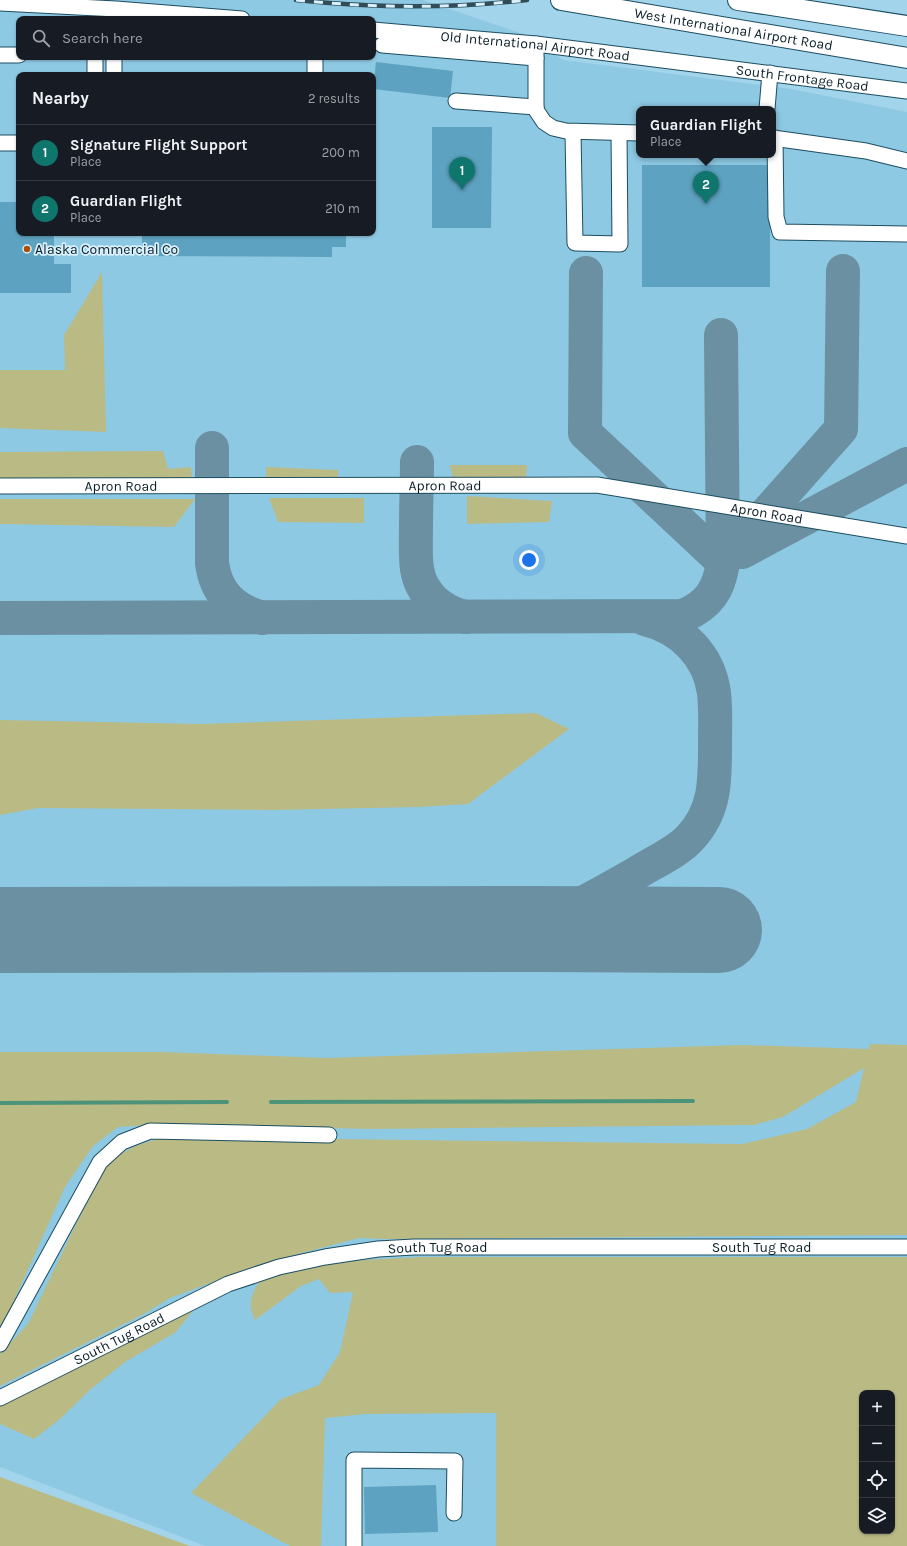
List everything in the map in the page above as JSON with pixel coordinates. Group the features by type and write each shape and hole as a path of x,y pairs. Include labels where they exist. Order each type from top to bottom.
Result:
{"main road":[{"name":"West International Airport Road","path":"561,0 907,58"},
{"path":"738,0 907,26"}],"street":[{"path":"0,3 116,14 174,7 225,16"},
{"name":"Old International Airport Road","path":"376,30 536,51 697,65"},
{"path":"382,45 536,51 536,107 540,118 548,125 559,130 573,132 636,133"},
{"path":"0,55 16,55"},
{"path":"95,60 95,72"},
{"path":"114,60 114,72"},
{"path":"315,60 315,72"},
{"name":"South Frontage Road","path":"697,65 907,91"},
{"path":"767,106 770,74"},
{"path":"456,101 536,107"},
{"path":"573,132 575,243 620,244 619,133"},
{"path":"776,138 866,151 907,161"},
{"path":"0,143 16,142"},
{"path":"775,158 776,217 780,232 907,234"},
{"name":"Apron Road","path":"0,486 598,485 907,536"},
{"path":"0,1344 100,1162 122,1142 150,1131 329,1135"},
{"name":"South Tug Road","path":"0,1398 228,1284 279,1267 352,1252 422,1247 907,1247"},
{"path":"354,1546 354,1460 455,1461 454,1513"}],"shaded area":[{"path":"0,0 423,0 526,35 563,60 791,89 907,112 907,1546 205,1546 0,1467"}],"green space":[{"path":"102,272 106,432 0,428 0,370 65,370 64,335"},
{"path":"163,451 168,469 191,467 192,478 0,479 0,452"},
{"path":"450,465 527,465 526,478 453,478"},
{"path":"266,467 338,470 338,479 266,479"},
{"path":"467,496 552,501 549,522 467,524"},
{"path":"269,498 364,498 364,523 278,522"},
{"path":"0,499 195,499 174,527 0,524"},
{"path":"536,713 569,729 468,804 419,807 274,810 38,808 0,815 0,720 201,724"},
{"path":"870,1044 907,1045 907,1235 359,1238 264,1263 170,1298 142,1315 0,1386 0,1354 28,1324 95,1185 110,1160 135,1146 163,1137 742,1144 807,1129 856,1102 864,1068 783,1117 754,1125 371,1129 164,1124 118,1127 93,1146 65,1187 0,1332 0,1052 162,1052 326,1058 743,1045 869,1049"},
{"path":"422,1257 907,1257 907,1546 496,1546 496,1413 365,1414 325,1418 321,1546 290,1546 191,1493 281,1399 319,1385 340,1352 353,1292 330,1293 319,1279 301,1286 255,1320 251,1309 252,1295 260,1281 311,1267 363,1260"},
{"path":"195,1308 176,1332 125,1362 91,1389 60,1419 34,1439 0,1424 0,1406"},
{"path":"0,1477 190,1546 0,1546"}],"building":[{"path":"376,62 453,71 450,98 376,89"},
{"path":"432,127 492,127 491,228 432,228"},
{"path":"642,165 770,165 770,287 642,287"},
{"name":"Alaska Commercial Co","path":"0,202 16,202 16,236 54,236 54,264 71,264 71,293 0,293"},
{"path":"142,236 346,236 346,247 332,247 332,257 142,256"},
{"path":"436,1485 438,1532 365,1534 364,1487"}],"waterway":[{"path":"271,1102 693,1101"},
{"path":"0,1103 227,1102"}],"taxiway":[{"path":"723,562 841,429 843,271"},
{"path":"586,273 585,433 723,562"},
{"path":"0,618 683,616 700,607 711,595 719,581 723,562 721,335"},
{"path":"212,448 212,563 214,574 222,592 228,599 243,610 263,618"},
{"path":"417,462 416,553 419,578 428,594 441,606 457,615 466,617"},
{"path":"742,552 907,464"},
{"path":"534,929 618,884 680,847 690,838 705,817 714,782 715,706 711,679 699,655 691,645 670,629 645,619"}],"runway":[{"path":"0,930 719,930"}],"railway":[{"path":"296,0 383,6 469,5 527,0"}],"place":[{"name":"Signature Flight Support","path":"462,190"},
{"name":"Guardian Flight","path":"706,204"},
{"name":"Alaska Commercial Co","path":"27,249"}]}
